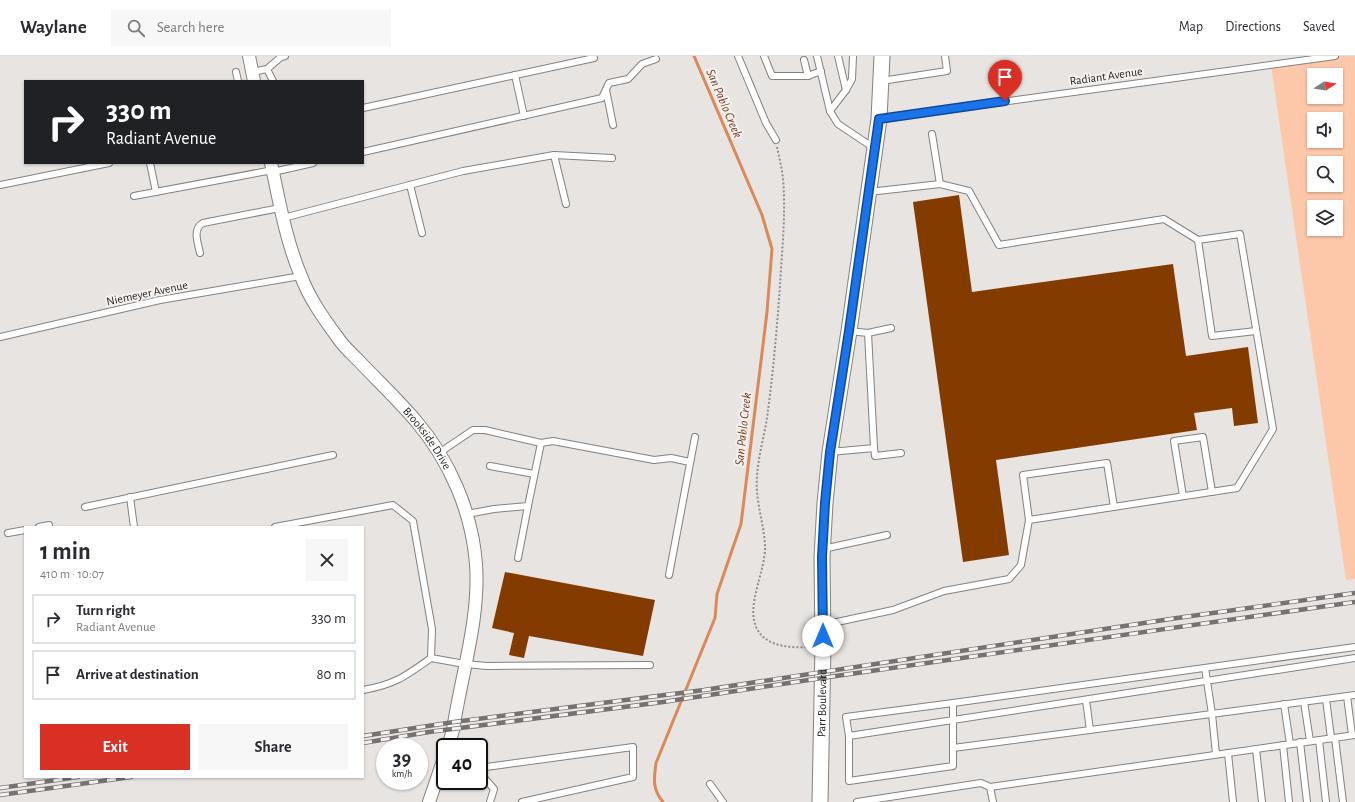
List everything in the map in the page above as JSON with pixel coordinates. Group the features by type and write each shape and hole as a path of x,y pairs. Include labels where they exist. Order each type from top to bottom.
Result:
{"street":[{"path":"249,56 253,77"},
{"name":"Parr Boulevard","path":"820,802 823,549 830,452 875,149 879,119 883,57"},
{"name":"Brookside Drive","path":"272,168 282,213 301,276 321,313 339,340 415,421 439,452 448,467 467,514 476,564 474,616 451,738"},
{"path":"429,802 436,781"}],"lane":[{"path":"253,77 267,69 282,56"},
{"path":"738,56 766,123 776,140"},
{"path":"764,56 772,76 808,76 821,71"},
{"path":"817,56 830,111 838,124 875,149"},
{"path":"838,56 846,90"},
{"path":"830,111 846,90 852,79 853,56"},
{"path":"881,81 947,71 945,56"},
{"name":"Radiant Avenue","path":"879,119 1335,56"},
{"path":"364,108 594,58"},
{"path":"364,152 602,98 609,84 628,79 642,64 656,59"},
{"path":"804,60 808,76"},
{"path":"267,69 272,80"},
{"path":"236,72 238,80"},
{"path":"515,75 524,116"},
{"path":"606,90 613,125"},
{"path":"932,134 940,184"},
{"path":"554,155 566,204"},
{"path":"200,253 196,234 200,225 214,220 282,213 462,171 554,155 612,158"},
{"path":"0,185 104,164"},
{"path":"150,164 156,192"},
{"path":"134,196 272,168 305,164"},
{"path":"410,184 422,233"},
{"path":"869,192 940,184 969,191 999,245 1164,219 1198,240 1240,234 1273,429 1237,488 1029,520"},
{"path":"1198,240 1212,336 1256,331"},
{"name":"Niemeyer Avenue","path":"0,337 160,300 301,276"},
{"path":"849,331 868,333 891,328"},
{"path":"868,333 875,456 901,453"},
{"path":"439,452 473,430 486,430 541,443 553,441 654,460 672,458 690,462"},
{"path":"669,575 695,437"},
{"path":"1183,496 1174,441 1203,437 1212,492"},
{"path":"518,558 541,443"},
{"path":"830,452 874,448"},
{"path":"85,507 333,455"},
{"path":"823,625 893,610 944,590 1009,579 1021,565 1029,520 1023,475 1107,463 1114,507"},
{"path":"490,466 534,474"},
{"path":"130,497 134,526"},
{"path":"281,526 393,505 413,521 432,629 431,658"},
{"path":"467,514 494,509 528,506"},
{"path":"8,533 24,530"},
{"path":"823,549 888,535"},
{"path":"952,703 953,766 849,781 849,736 846,717 1355,647"},
{"path":"364,690 382,687 404,678 431,658 487,666 650,665"},
{"path":"849,736 1355,658"},
{"path":"1205,668 1208,681 1216,754"},
{"path":"953,748 1355,695"},
{"path":"857,802 981,783 990,788 1354,735 1347,696"},
{"path":"1326,699 1343,802"},
{"path":"1086,700 1090,730"},
{"path":"1304,702 1310,741"},
{"path":"1284,704 1289,802"},
{"path":"1319,740 1326,802"},
{"path":"1300,742 1308,802"},
{"path":"488,767 633,747 633,777 522,802"},
{"path":"1256,749 1262,802"},
{"path":"1228,753 1233,802"},
{"path":"488,782 494,789 490,802"},
{"path":"710,784 723,802"},
{"path":"990,788 993,802"}],"path":[{"path":"776,140 783,179 783,235 777,332 767,418 757,476 765,546 754,605 754,616 757,629 764,638 779,645 799,648 823,646"}],"shaded area":[{"path":"1333,56 1355,56 1355,579 1346,580 1271,65"}],"building":[{"path":"959,195 972,292 1173,264 1186,356 1248,347 1258,423 1234,426 1232,408 1194,413 1197,430 996,460 1009,555 963,562 913,202"},
{"path":"505,572 655,600 643,656 529,636 524,658 509,655 514,633 492,628"}],"waterway":[{"name":"San Pablo Creek","path":"663,802 655,788 654,779 656,763 715,618 717,594 741,524 767,312 772,249 762,215 694,56"}],"railway":[{"path":"364,736 454,722 704,690 1177,618 1355,593"},
{"path":"364,743 429,732 663,702 1355,602"},
{"path":"0,788 71,778"},
{"path":"0,795 124,778"}],"route":[{"path":"823,636 822,557 830,452 879,119 1005,101"}]}
